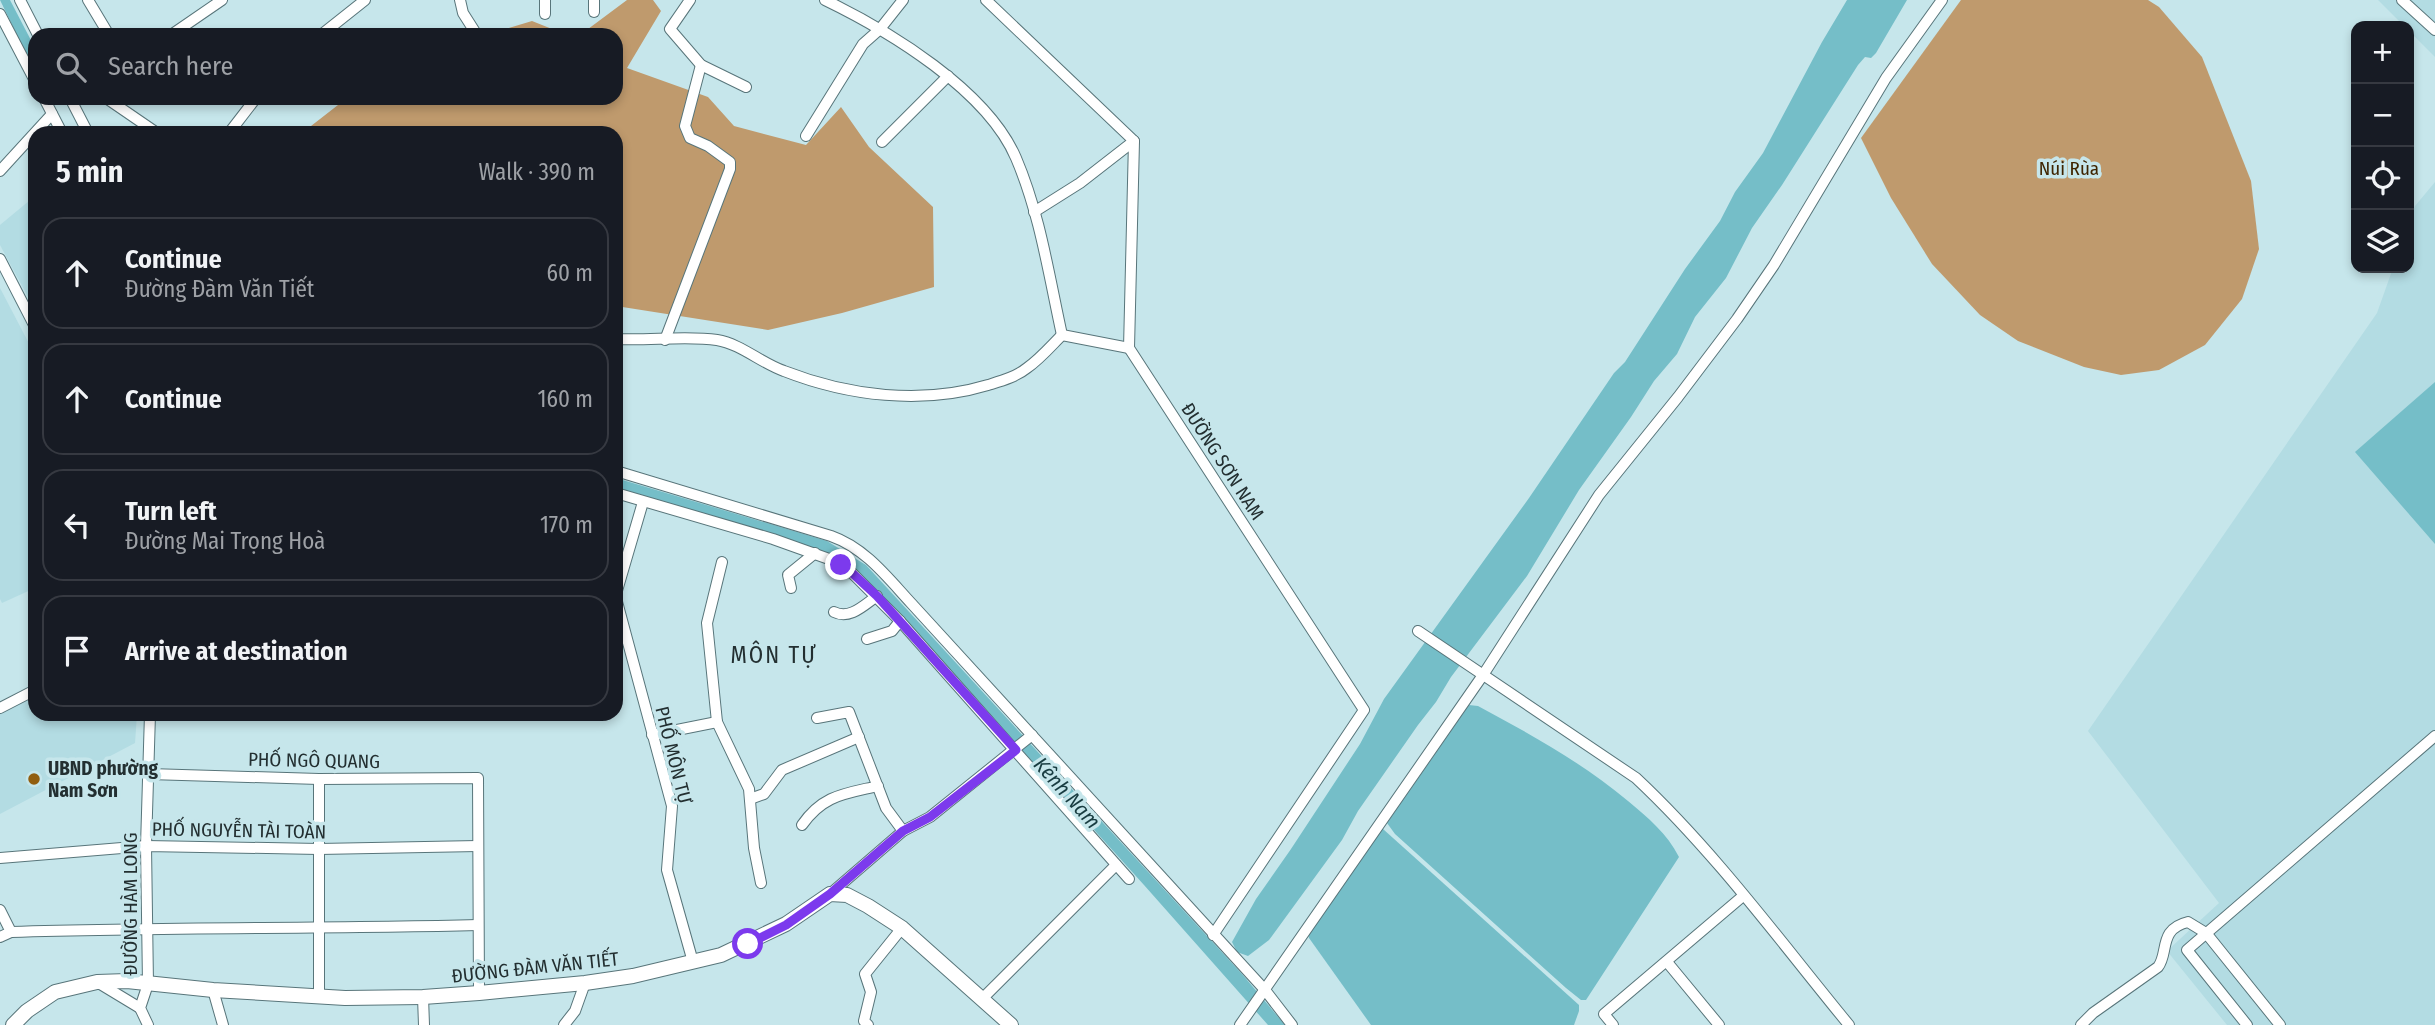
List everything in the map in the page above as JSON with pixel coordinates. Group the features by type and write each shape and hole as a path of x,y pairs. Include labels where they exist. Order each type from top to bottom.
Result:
{"main road":[{"name":"ĐƯỜNG ĐÀM VĂN TIẾT","path":"13,1025 27,1011 55,992 97,982 127,981 213,990 345,998 479,993 633,976 720,955 748,944 786,925 830,894"},
{"path":"830,894 847,895 902,928 1011,1025"}],"street":[{"path":"20,0 34,28"},
{"path":"88,0 105,28"},
{"path":"181,28 222,0"},
{"path":"330,28 365,0"},
{"path":"460,0 463,13 473,28"},
{"path":"545,0 545,14"},
{"path":"690,0 670,29 701,65 747,87"},
{"path":"825,0 880,29 948,76 980,107 1000,132 1016,157 1034,212 1062,335"},
{"path":"806,136 863,44 880,29 903,0"},
{"path":"986,0 1134,141 1129,348 1062,335"},
{"path":"1240,1025 1599,495 1700,368 1774,265 1886,78 1942,0"},
{"path":"2402,0 2435,30"},
{"path":"0,14 28,68"},
{"path":"665,340 730,169 730,162 724,157 686,133 685,126 701,65"},
{"path":"882,142 948,76"},
{"path":"48,105 58,126"},
{"path":"74,105 84,126"},
{"path":"116,105 147,126"},
{"path":"234,126 251,105"},
{"path":"41,126 52,114"},
{"path":"0,171 28,140"},
{"path":"1034,212 1080,183 1134,141"},
{"path":"0,259 28,313"},
{"path":"623,339 702,339 726,342 787,372 845,389 870,394 933,396 964,392 1004,380 1027,369 1062,335"},
{"name":"ĐƯỜNG SƠN NAM","path":"1129,348 1364,710 1213,935"},
{"path":"623,473 848,543 884,574 1265,990 1292,1025"},
{"path":"623,496 829,558 851,572 900,621 1129,879"},
{"name":"PHỐ MÔN TỰ","path":"623,572 643,502"},
{"path":"790,588 788,575 815,554"},
{"path":"722,562 707,622 717,722 749,789 754,848 761,883"},
{"path":"834,612 841,616 848,615 877,596"},
{"path":"867,639 891,631 900,621"},
{"name":"PHỐ MÔN TỰ","path":"623,623 672,806 667,870 693,962"},
{"path":"1418,631 1636,778 1688,830 1849,1025"},
{"path":"0,708 28,694"},
{"path":"817,718 849,712 886,808 903,831"},
{"name":"ĐƯỜNG HÀM LONG","path":"97,982 141,1009 148,984 146,846 150,721"},
{"path":"652,735 717,722"},
{"path":"830,894 903,831 930,817 1032,735"},
{"path":"2247,1025 2187,950 2435,736"},
{"path":"750,799 764,794 782,770 859,737"},
{"name":"PHỐ NGÔ QUANG","path":"149,774 319,779 478,778 478,846"},
{"path":"319,779 319,996"},
{"path":"802,825 813,810 827,800 878,786"},
{"name":"PHỐ NGUYỄN TÀI TOÀN","path":"0,858 146,846 319,849 478,846"},
{"path":"478,846 479,993"},
{"path":"983,998 1116,865"},
{"path":"1613,1025 1604,1014 1743,896"},
{"path":"0,910 11,932"},
{"path":"2081,1025 2093,1013 2158,967 2162,963 2167,938 2183,923 2192,923 2206,933 2280,1025"},
{"path":"0,937 11,932 148,928 319,929 478,925"},
{"path":"867,1025 864,1021 871,992 865,974 902,928"},
{"path":"1667,962 1719,1025"},
{"path":"564,1025 575,1011 585,983"},
{"path":"213,990 223,1025"},
{"path":"424,997 424,1025"},
{"path":"141,1009 148,1025"}],"shaded area":[{"path":"2378,0 2435,0 2435,57 2414,36 2414,21 2399,21"},
{"path":"2435,182 2435,1025 2227,1025 2167,951 2219,903 2088,731 2377,313 2391,273 2414,273 2415,206"},
{"path":"28,202 28,297 0,245 0,225"},
{"path":"0,288 28,342 28,591 2,603"},
{"name":"UBND phường Nam Sơn","path":"28,699 28,721 137,721 135,743 0,814 0,713"}],"green space":[{"path":"627,0 653,0 661,11 627,68 708,97 734,126 806,145 841,107 869,147 933,207 934,287 768,330 623,307 623,126 311,126 338,105 623,105 623,28 589,28"},
{"name":"Núi Rùa","path":"1961,0 2148,0 2159,7 2202,57 2251,181 2259,249 2242,299 2205,345 2159,370 2121,375 2084,367 2018,341 1980,315 1932,264 1891,198 1861,138"},
{"path":"532,21 550,28 509,28"}],"water":[{"path":"0,0 10,0 28,35 28,58"},
{"path":"1847,0 1907,0 1876,53 1871,58 1865,57 1858,65 1752,228 1726,278 1695,317 1677,354 1654,381 1579,490 1527,576 1451,677 1358,811 1342,840 1269,940 1248,956 1237,952 1232,942 1256,899 1360,744 1384,699 1529,498 1614,373 1625,362 1685,269 1720,221 1735,192 1763,153"},
{"path":"2435,382 2435,544 2355,452"},
{"name":"Kênh Nam","path":"623,480 827,541 866,565 1242,974 1285,1025 1268,1025 878,591 832,554 623,491"},
{"path":"1469,705 1478,706 1518,728 1592,774 1650,820 1663,833 1679,857 1586,1000 1581,1000 1566,988 1395,834 1387,823"},
{"path":"1380,829 1579,1005 1574,1025 1371,1025 1308,934"}],"place":[{"name":"UBND phường Nam Sơn","path":"34,779"}],"district":[{"name":"MÔN TỰ","path":"774,655"}],"route":[{"path":"748,944 786,925 830,894 903,831 930,817 1016,750 877,596 841,565"}]}
